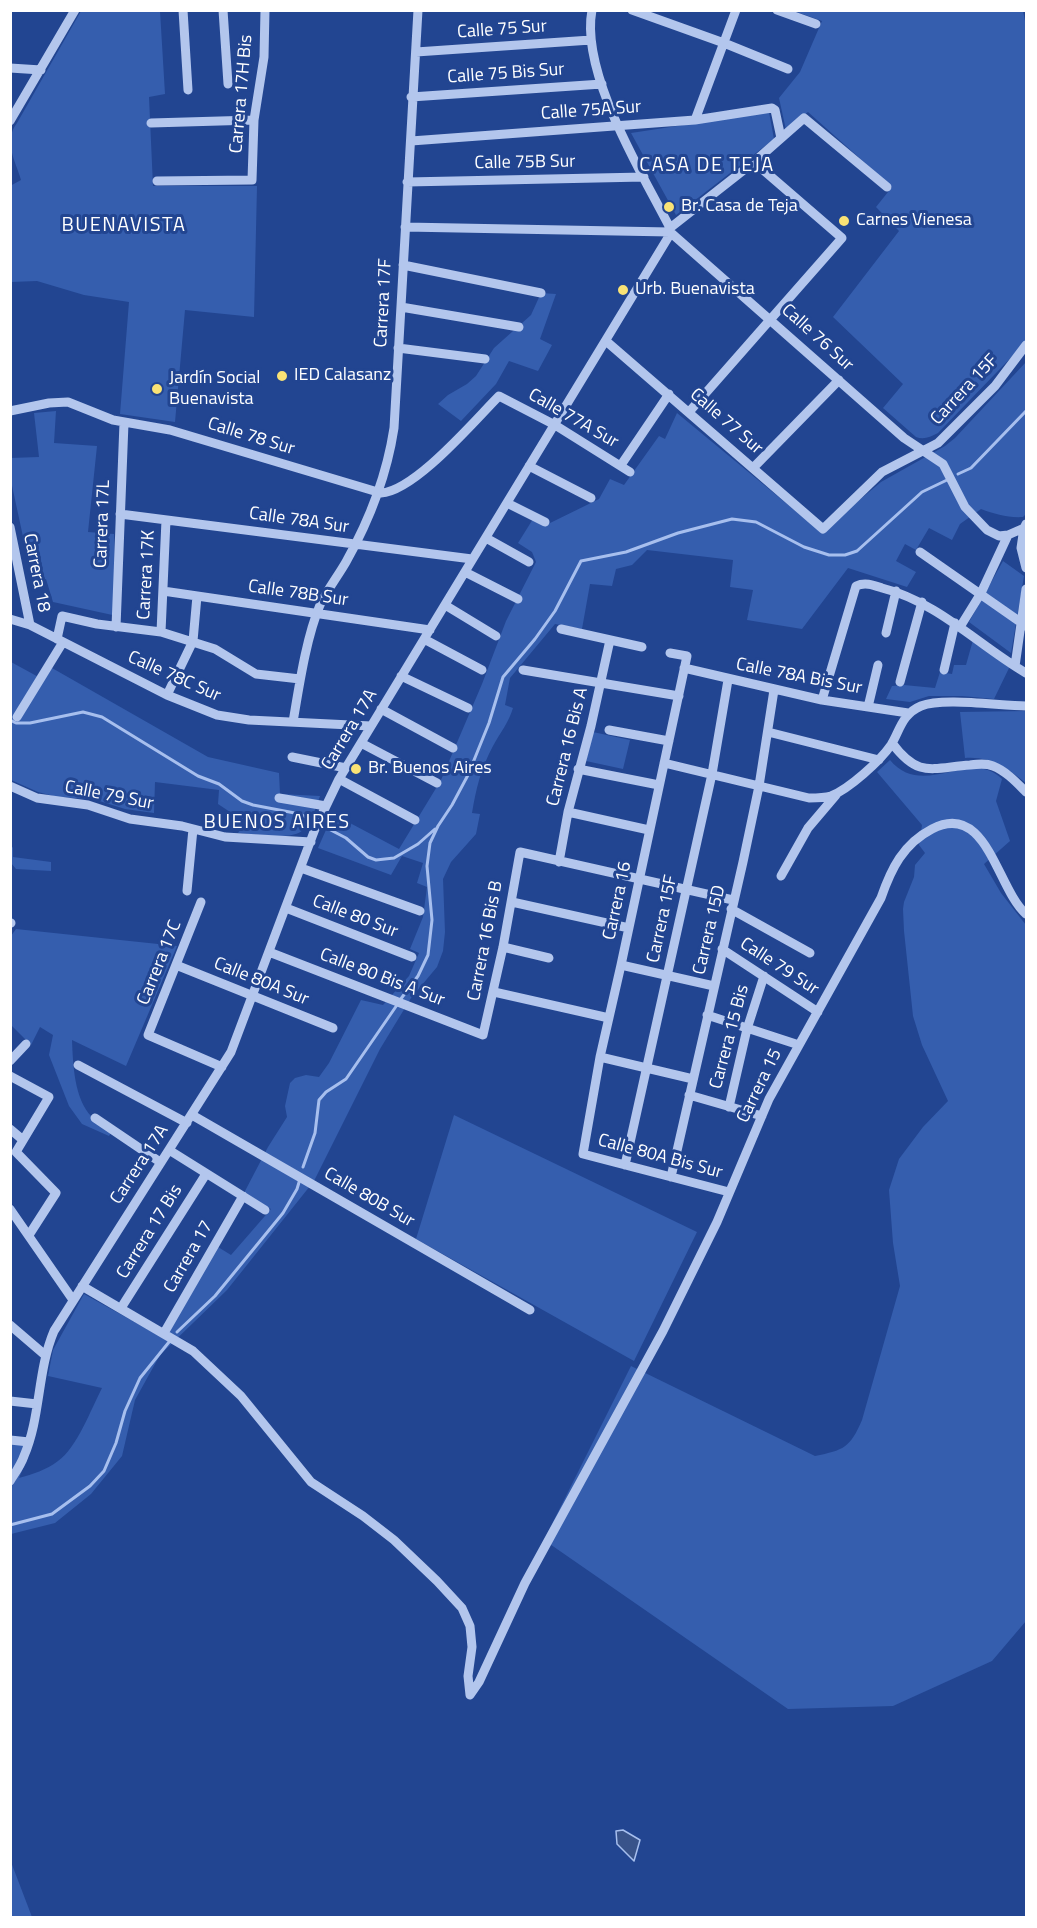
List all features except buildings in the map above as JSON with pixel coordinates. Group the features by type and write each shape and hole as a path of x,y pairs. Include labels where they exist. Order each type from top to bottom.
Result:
{"street":[{"path":"10,121 75,10"},
{"path":"183,10 188,90"},
{"path":"223,10 228,84"},
{"name":"Carrera 17H Bis","path":"157,181 252,180 254,120 264,57 265,10"},
{"name":"Carrera 17F","path":"293,722 300,680 317,614 354,546 389,459 394,428 411,141 411,97 418,10"},
{"path":"592,10 591,40 602,84 617,126 670,230"},
{"path":"632,10 788,69"},
{"path":"695,120 736,10"},
{"path":"777,10 816,24"},
{"name":"Calle 75 Sur","path":"416,52 591,40"},
{"path":"10,68 41,70"},
{"name":"Calle 75 Bis Sur","path":"411,97 602,84"},
{"name":"Calle 75A Sur","path":"411,141 695,120 773,109 781,138"},
{"path":"405,227 670,230 804,118 887,187"},
{"path":"152,123 254,120"},
{"path":"689,412 842,238 754,162"},
{"name":"Calle 75B Sur","path":"407,182 644,177"},
{"name":"Calle 76 Sur","path":"670,230 904,438 923,452 936,457 943,464 971,514 987,530 999,536 1008,536"},
{"name":"Carrera 17A","path":"10,1481 24,1457 29,1442 45,1355 54,1331 160,1162 190,1119 236,1042 315,829 339,779 606,341 670,230"},
{"path":"403,265 541,293"},
{"path":"400,307 519,327"},
{"name":"Calle 77 Sur","path":"606,341 824,528"},
{"name":"Carrera 15F","path":"824,528 882,472 938,443 995,386 1026,345"},
{"path":"398,348 485,359"},
{"path":"753,468 839,380"},
{"path":"621,465 669,394"},
{"name":"Calle 77A Sur","path":"377,492 394,490 413,478 442,453 499,396 555,425 630,472"},
{"name":"Calle 78 Sur","path":"10,411 49,403 68,402 124,423 170,429 377,492"},
{"name":"Carrera 17L","path":"116,627 124,423"},
{"path":"530,466 591,498"},
{"path":"507,503 545,522"},
{"name":"Calle 78A Sur","path":"120,514 472,560"},
{"name":"Carrera 17K","path":"161,632 166,520"},
{"name":"Carrera 18","path":"10,528 30,625"},
{"path":"944,670 957,625 981,593 1008,536 1026,528"},
{"path":"1026,528 1021,548 1026,568"},
{"path":"486,538 529,562"},
{"path":"920,552 1024,624"},
{"path":"465,572 518,599"},
{"path":"822,700 856,586 862,583 896,591 922,602 1026,673"},
{"path":"1015,666 1024,624 1026,589"},
{"name":"Calle 78B Sur","path":"163,591 430,630"},
{"path":"886,633 896,591"},
{"path":"167,695 193,641 197,596"},
{"path":"900,682 922,602"},
{"path":"445,605 496,636"},
{"path":"17,717 60,640 62,616 116,627 161,632 215,649 256,675 300,680"},
{"name":"Calle 78C Sur","path":"10,619 30,625 167,695 207,712 225,717 371,726"},
{"path":"561,630 642,646"},
{"path":"424,639 482,670"},
{"name":"Carrera 16 Bis A","path":"559,862 568,812 591,726 610,640"},
{"name":"Carrera 16","path":"583,1154 600,1057 687,656 670,653"},
{"path":"868,707 878,665"},
{"name":"Calle 78A Bis Sur","path":"684,668 822,700 908,713"},
{"path":"524,670 678,696"},
{"path":"401,676 468,708"},
{"name":"Carrera 15F","path":"626,1165 712,774 728,680"},
{"name":"Carrera 15D","path":"671,1177 759,786 774,690"},
{"path":"782,876 808,828 838,793 879,760 892,743 908,713 924,705 937,702 1026,706"},
{"path":"381,709 453,748"},
{"path":"609,729 669,741"},
{"path":"768,732 879,760"},
{"path":"361,743 437,783"},
{"path":"892,743 904,759 912,764 933,769 976,764 993,766 1026,792"},
{"path":"292,757 346,768"},
{"path":"664,763 808,798 825,798 838,793"},
{"path":"578,769 659,785"},
{"path":"339,779 415,820"},
{"name":"Calle 79 Sur","path":"10,786 37,798 88,805 130,819 165,823 225,837 311,842"},
{"path":"279,798 326,806"},
{"path":"568,812 649,830"},
{"name":"Carrera 15","path":"164,1333 193,1351 242,1396 311,1482 363,1516 394,1540 462,1608 470,1626 472,1647 468,1676 471,1695 525,1583 643,1369 717,1222 762,1116 799,1044 881,898 895,863 908,847 940,825 952,823 964,826 975,832 994,860 1012,898 1026,914"},
{"path":"187,891 193,829"},
{"name":"Carrera 16 Bis B","path":"483,1035 494,992 520,852 559,862"},
{"path":"559,862 686,890 732,904 810,953"},
{"path":"301,868 420,911"},
{"name":"Carrera 17C","path":"201,902 148,1035 222,1067"},
{"path":"512,902 628,928"},
{"name":"Calle 80 Sur","path":"286,908 412,957"},
{"path":"503,947 549,958"},
{"name":"Calle 79 Sur","path":"722,949 818,1012"},
{"name":"Calle 80 Bis A Sur","path":"269,952 483,1035"},
{"name":"Calle 80A Sur","path":"176,965 333,1028"},
{"path":"621,965 714,986"},
{"name":"Carrera 15 Bis","path":"729,1107 747,1029 764,976"},
{"path":"494,992 609,1018"},
{"path":"707,1015 799,1044"},
{"path":"10,1061 26,1044"},
{"path":"600,1057 693,1079"},
{"name":"Calle 80B Sur","path":"78,1065 190,1119 530,1310"},
{"path":"10,1076 50,1097 16,1152 56,1193 29,1235"},
{"path":"690,1095 762,1116"},
{"path":"95,1118 160,1162"},
{"path":"10,1129 23,1140"},
{"path":"169,1150 265,1210"},
{"name":"Calle 80A Bis Sur","path":"583,1154 729,1192"},
{"name":"Carrera 17 Bis","path":"121,1308 206,1174"},
{"name":"Carrera 17","path":"164,1333 243,1197"},
{"path":"10,1209 73,1300"},
{"path":"82,1286 164,1333"},
{"path":"10,1325 45,1355"},
{"path":"10,1401 37,1404"},
{"path":"10,1440 29,1442"}],"shaded area":[{"path":"81,11 160,11 165,94 149,97 153,186 257,186 254,317 185,310 175,422 120,414 129,302 84,295 37,281 11,282 10,186 21,180 12,151 11,137"},
{"path":"794,11 1023,11 1026,26 1026,342 938,433 930,437 916,437 883,408 903,384 833,317 899,231 876,207 892,187 808,112 786,130 779,98 800,72 822,21"},
{"path":"769,112 774,139 676,215 631,133"},
{"path":"541,293 556,294 540,339 552,345 538,371 509,361 496,384 461,421 438,404 476,376 494,348 531,315"},
{"path":"1026,362 1026,514 1023,517 1012,517 981,509 960,524 952,540 929,528 916,550 905,544 896,561 916,572 907,587 848,568 802,629 747,620 753,590 730,587 733,560 647,550 632,565 616,569 612,586 590,584 582,629 555,624 510,678 505,705 513,708 485,762 475,795 472,813 480,814 476,834 451,862 443,879 445,932 443,951 437,967 411,998 380,1049 314,1181 227,1290 160,1355 135,1400 122,1456 91,1494 55,1523 11,1534 10,1441 33,1444 19,1478 49,1467 65,1455 71,1447 102,1388 48,1376 53,1350 84,1294 158,1335 218,1247 231,1255 271,1209 244,1193 287,1117 285,1106 290,1083 295,1078 306,1075 319,1077 329,1063 361,1000 383,1005 409,976 419,953 410,949 423,917 427,887 417,883 423,863 402,856 391,875 318,848 333,814 399,849 441,780 506,621 536,562 532,552 518,543 533,519 546,525 599,499 610,479 624,485 659,436 665,439 677,413 821,532 881,482 955,438"},
{"path":"56,411 54,443 97,446 88,532 114,534 117,616 53,602 46,579 33,583 11,481 10,458 39,457 34,413"},
{"path":"1003,561 1024,576 1011,653 969,622"},
{"path":"973,640 1010,666 994,699 929,696 910,702 886,699 892,686 935,688 940,672 952,674 954,665 966,665"},
{"path":"11,662 44,680 52,668 208,757 279,773 280,794 320,796 311,818 303,830 290,835 238,833 245,822 218,804 219,790 155,782 154,813 125,809 93,799 57,797 38,792 11,780"},
{"path":"1026,711 1026,783 991,761 965,758 960,712"},
{"path":"593,732 630,740 623,769 586,761"},
{"path":"890,760 903,771 917,775 976,768 990,771 1002,779 996,801 1010,841 984,864 1001,893 1026,925 1026,1621 992,1661 893,1706 788,1709 544,1540 631,1366 815,1456 833,1452 845,1446 854,1437 862,1420 900,1286 893,1243 889,1190 899,1159 923,1127 948,1101 922,1045 913,1016 904,931 904,902 914,877 915,865 925,853 919,845 922,825 877,772"},
{"path":"11,845 13,857 51,862 51,871 16,869 11,863"},
{"path":"16,929 177,946 126,1066 72,1040 76,1081 81,1101 92,1117 112,1131 109,1136 82,1124 69,1106 49,1055 53,1035 40,1027 31,1045 11,1025 11,936"},
{"path":"454,1115 697,1232 634,1361 416,1239"},
{"path":"623,1830 640,1840 634,1861 617,1844 616,1831"},
{"path":"11,1862 32,1917 11,1917"}],"waterway":[{"path":"958,474 971,468 1026,411"},
{"path":"400,1000 418,976 428,955 432,920 427,866 430,843 468,775 489,723 503,677 555,611 581,561 626,552 678,533 732,519 756,522 804,547 829,555 845,555 857,551 922,492 947,480"},
{"path":"10,720 16,723 30,723 83,712 102,717 198,776 219,784 242,801 300,814 346,838 368,857 376,860 394,858 418,844 435,829"},
{"path":"303,1167 315,1133 319,1100 326,1092 346,1079 397,1005"},
{"path":"177,1332 215,1296 283,1213 300,1179"},
{"path":"10,1525 52,1514 90,1486 104,1471 116,1443 125,1411 140,1378 169,1342"}],"place":[{"name":"Br. Casa de Teja","path":"669,207"},
{"name":"Carnes Vienesa","path":"844,221"},
{"name":"Urb. Buenavista","path":"623,290"},
{"name":"IED Calasanz","path":"282,376"},
{"name":"Jardín Social Buenavista","path":"157,389"},
{"name":"Br. Buenos Aires","path":"356,769"}],"district":[{"name":"CASA DE TEJA","path":"707,166"},
{"name":"BUENAVISTA","path":"124,226"},
{"name":"BUENOS AIRES","path":"277,823"}]}
